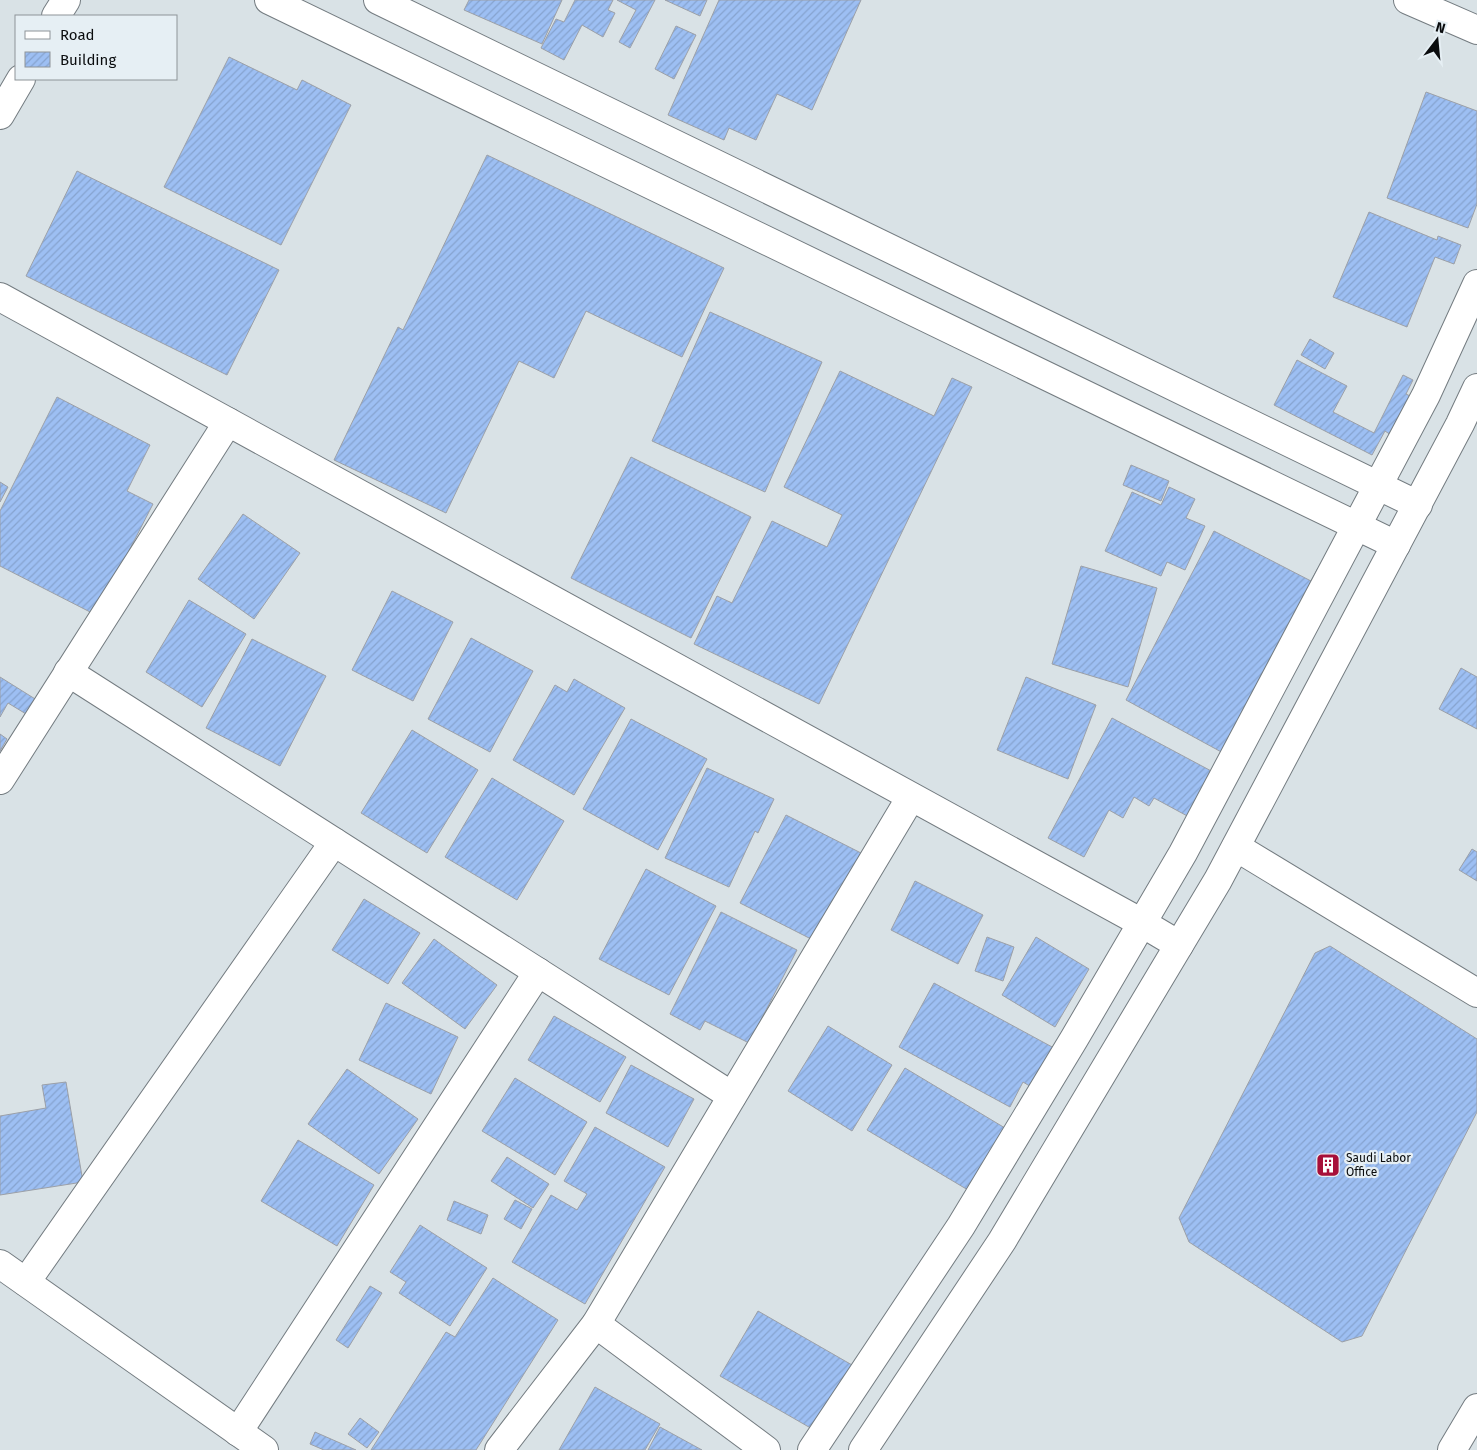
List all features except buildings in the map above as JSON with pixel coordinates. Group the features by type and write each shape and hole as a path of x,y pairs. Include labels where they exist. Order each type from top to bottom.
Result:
{"street":[{"path":"57,15 66,0"},
{"path":"269,0 1396,545"},
{"path":"378,0 1418,505"},
{"path":"1408,0 1477,30"},
{"path":"0,115 20,80"},
{"path":"812,1450 961,1226 1183,853 1426,395 1477,284"},
{"path":"0,297 1179,945"},
{"path":"863,1450 1002,1241 1218,880 1418,505 1477,388"},
{"path":"0,780 228,422"},
{"path":"68,672 732,1096"},
{"path":"499,1450 596,1324 911,797"},
{"path":"26,1282 334,842"},
{"path":"1236,847 1477,993"},
{"path":"238,1432 538,972"},
{"path":"0,1264 264,1450"},
{"path":"596,1324 766,1450"},
{"path":"1452,1450 1477,1408"}],"place":[{"name":"Saudi Labor Office","path":"1328,1165"}]}
